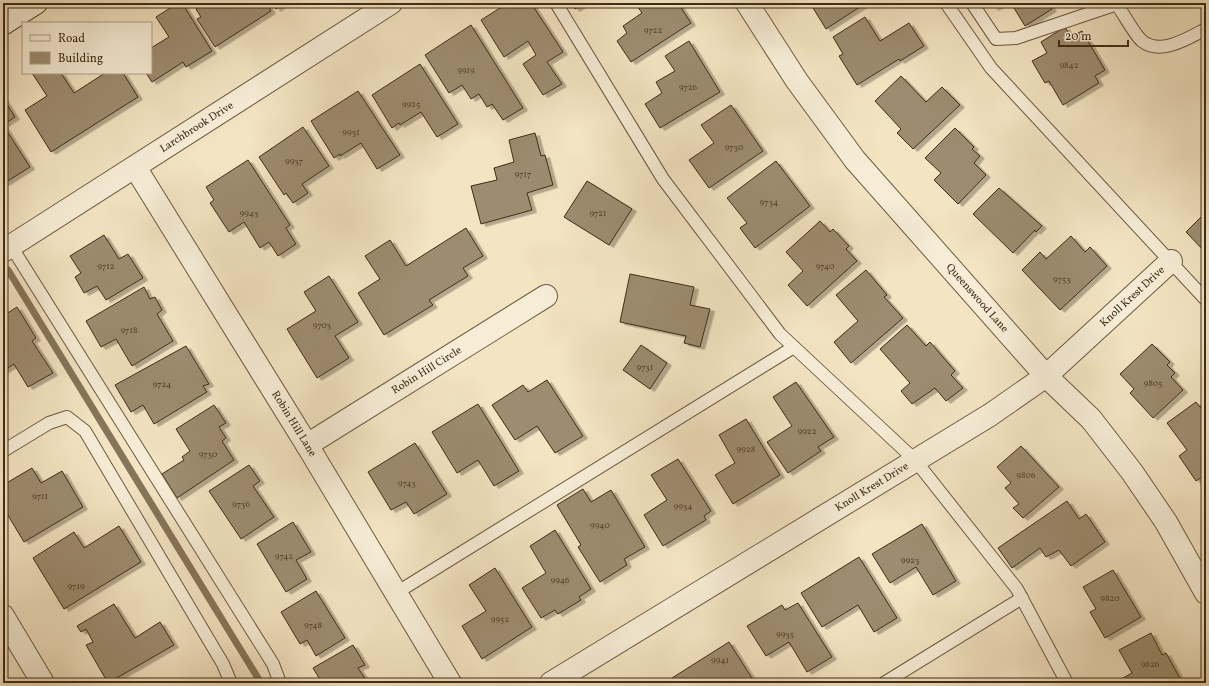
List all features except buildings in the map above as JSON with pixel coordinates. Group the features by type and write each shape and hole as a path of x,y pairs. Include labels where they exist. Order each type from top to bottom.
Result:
{"street":[{"path":"3,24 36,3"},
{"name":"Larchbrook Drive","path":"7,248 391,3"},
{"name":"Queenswood Lane","path":"747,3 797,81 856,160 1046,376 1091,419 1132,472 1166,522 1206,593"},
{"name":"Robin Hill Lane","path":"135,166 307,445 450,683"},
{"name":"Knoll Krest Drive","path":"551,683 990,415 1046,376 1171,261"},
{"name":"Robin Hill Circle","path":"307,445 546,296"},
{"path":"3,616 10,644 44,683"}],"lane":[{"path":"556,3 663,179 780,334 915,460 1017,589 1067,683"},
{"path":"946,3 991,68 1206,300"},
{"path":"972,3 996,39 1016,38 1118,4 1141,40 1151,46 1165,46 1180,42 1206,29"},
{"path":"7,248 273,664 280,683"},
{"path":"396,593 794,348"},
{"path":"3,451 49,423 67,417 85,431 223,664 230,683"},
{"path":"884,683 1022,598"}],"waterway":[{"path":"8,270 261,683"}]}
